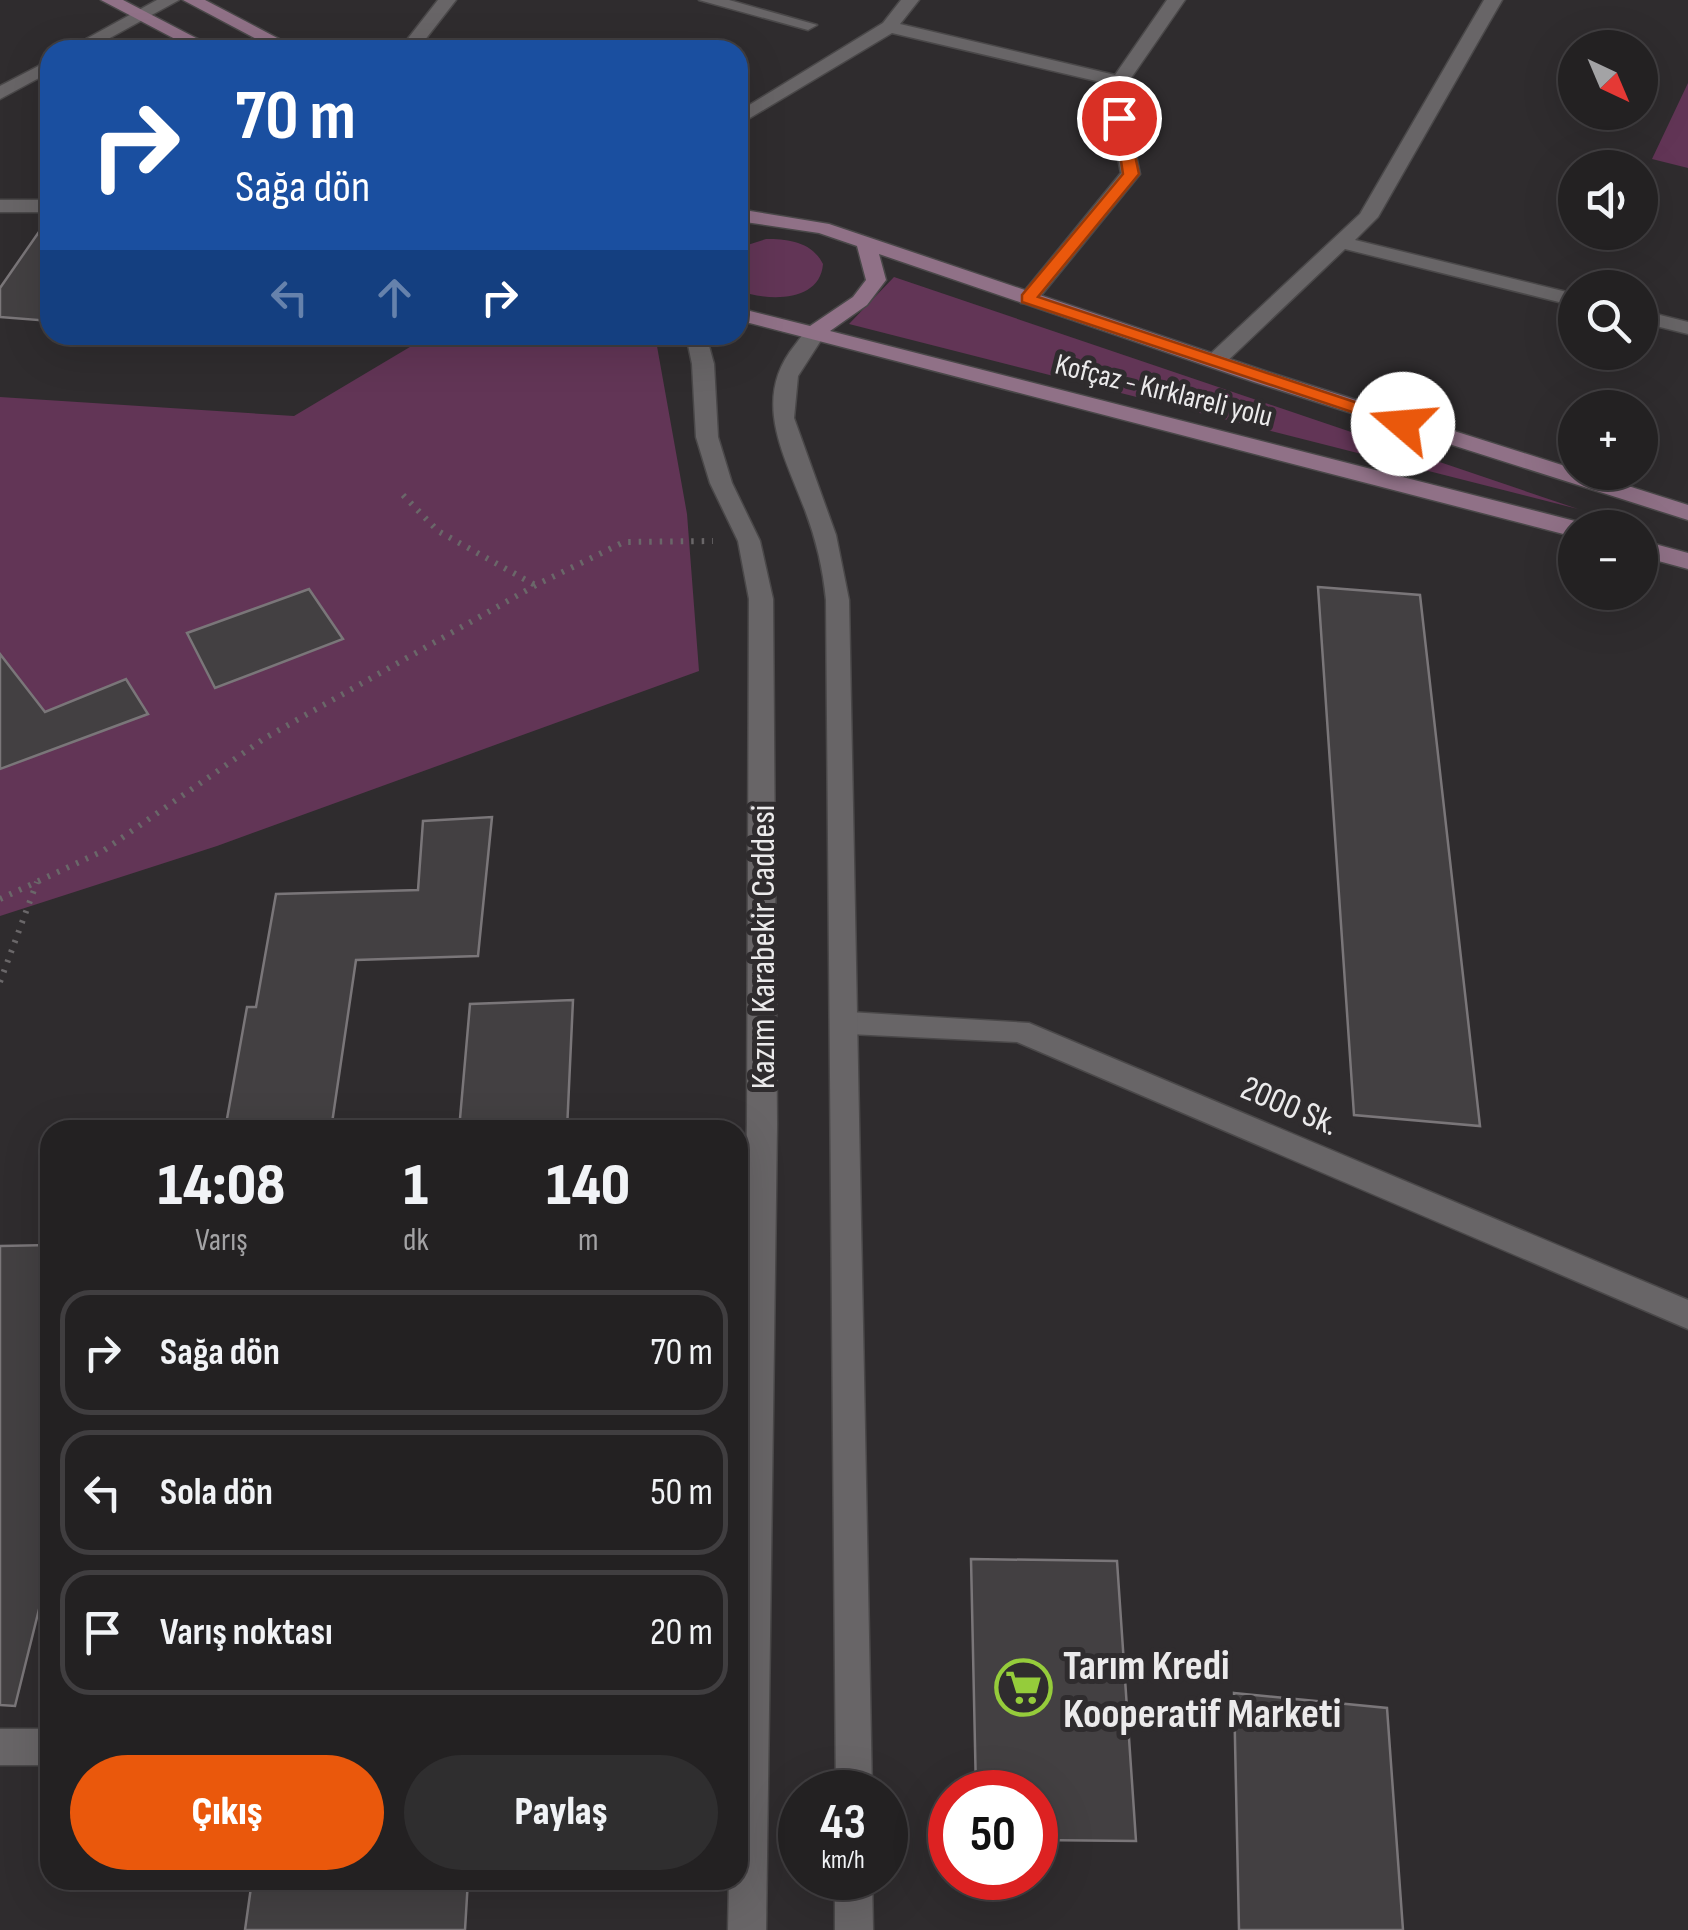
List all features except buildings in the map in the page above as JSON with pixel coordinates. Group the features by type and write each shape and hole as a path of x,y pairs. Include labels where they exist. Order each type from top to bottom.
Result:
{"main road":[{"path":"110,0 190,40"},
{"path":"192,0 271,40"},
{"path":"748,216 822,228 1215,361 1688,513"},
{"path":"748,229 780,220"},
{"path":"817,331 860,301 876,280 866,244"},
{"name":"Kofçaz - Kırklareli yolu","path":"748,316 1558,526"},
{"path":"1658,553 1688,561"}],"street":[{"path":"96,40 170,0"},
{"path":"416,40 447,0"},
{"path":"708,0 808,25"},
{"path":"748,114 890,27 910,0"},
{"path":"1028,299 1131,174 1113,91 1176,0"},
{"path":"1215,361 1368,217 1493,0"},
{"path":"890,27 1120,81"},
{"path":"0,94 40,71"},
{"path":"0,206 40,206"},
{"path":"1341,242 1558,296"},
{"path":"1658,320 1688,328"},
{"path":"817,331 798,351 781,390 780,411 786,441 816,512 838,587 849,1023 854,1770"},
{"name":"Kazım Karabekir Caddesi","path":"698,345 707,437 714,466 749,541 761,600 762,1124 748,1627"},
{"name":"2000 Sk.","path":"849,1023 1020,1031 1688,1315"},
{"path":"0,1746 40,1748"},
{"name":"Kazım Karabekir Caddesi","path":"747,1890 747,1930"},
{"path":"854,1900 854,1930"}],"path":[{"path":"403,495 438,532 536,585"},
{"path":"0,899 103,850 265,738 536,585 624,542 749,541"},
{"path":"0,982 38,881"}],"shaded area":[{"path":"1688,83 1688,168 1658,160 1656,150"},
{"path":"766,239 799,243 813,251 823,264 820,277 802,293 776,297 748,294 748,245"},
{"path":"894,277 1578,509 849,324"},
{"path":"413,345 657,345 687,514 699,671 217,846 0,916 0,397 294,416"}],"place":[{"name":"Tarım Kredi Kooperatif Marketi","path":"1024,1688"}],"route":[{"path":"1119,118 1131,174 1028,299 1403,424"}]}
